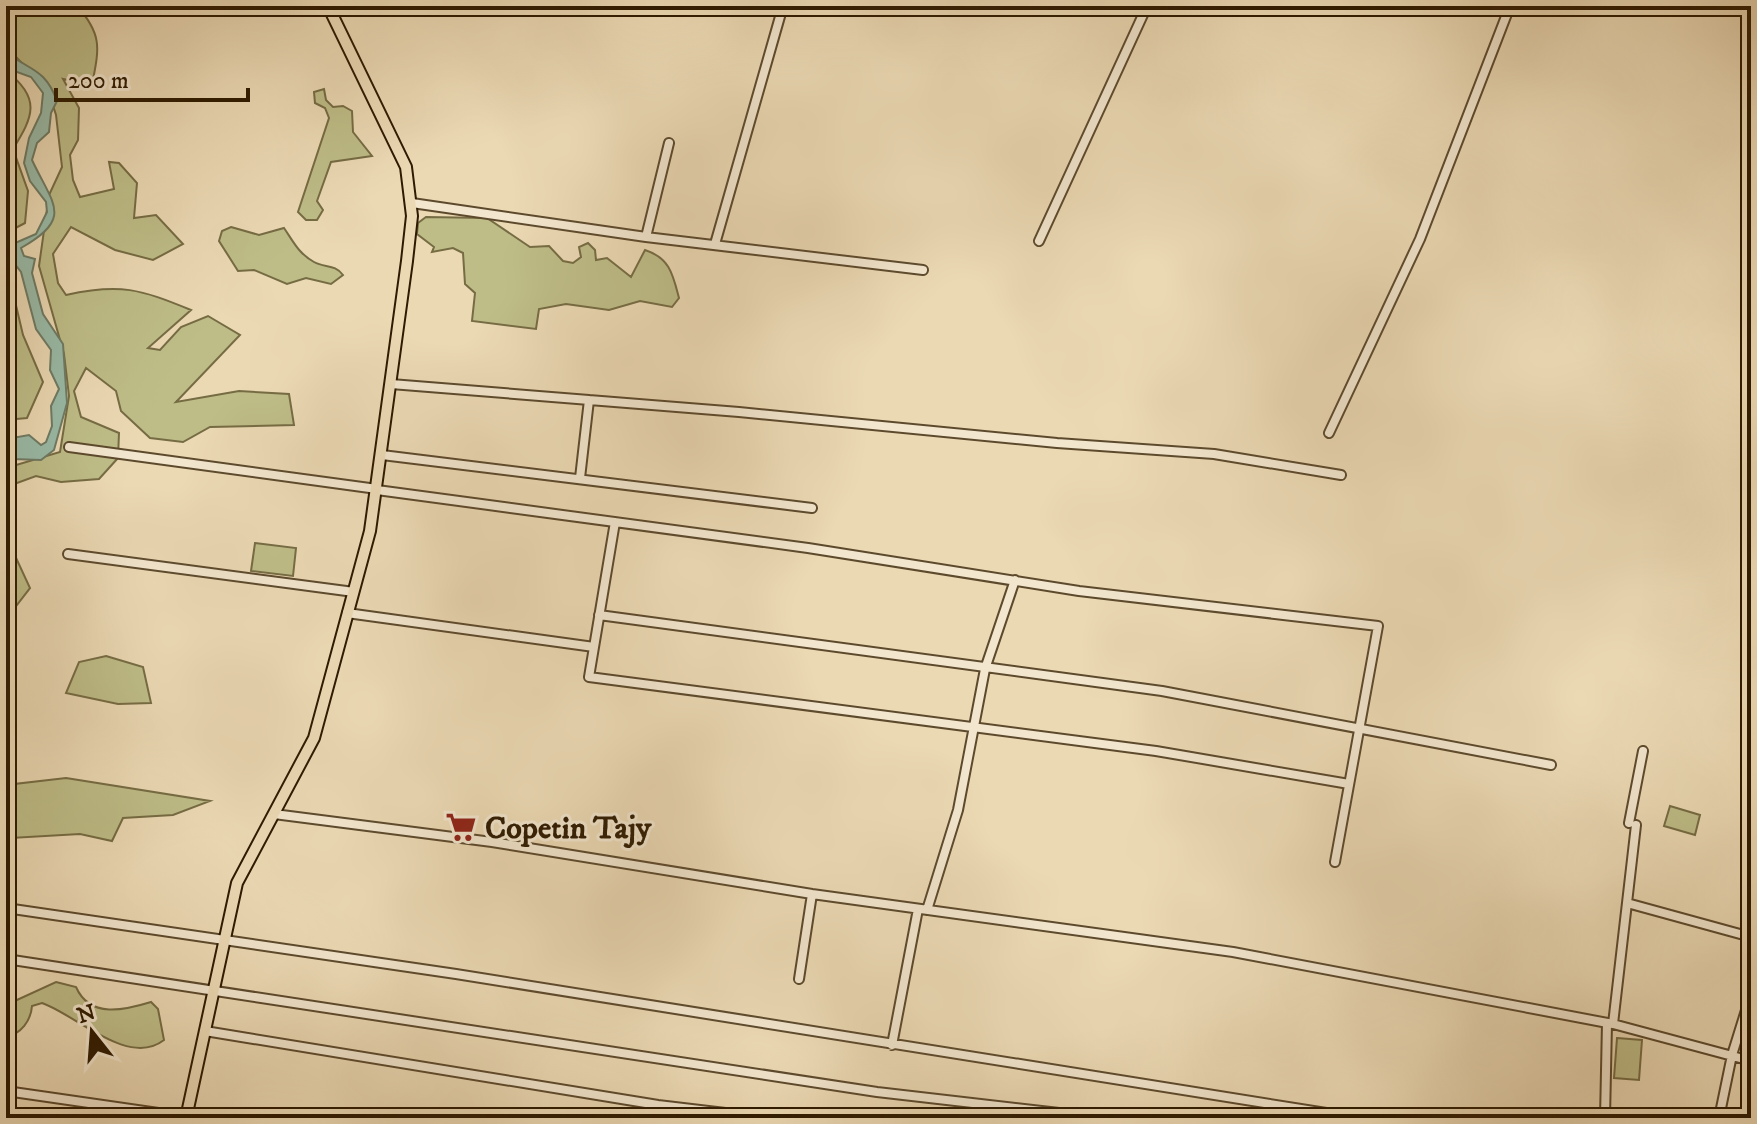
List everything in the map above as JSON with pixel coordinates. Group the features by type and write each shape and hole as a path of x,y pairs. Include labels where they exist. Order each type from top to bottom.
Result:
{"main road":[{"path":"186,1117 224,939 242,871 314,738 354,592 382,455 412,203 398,146 328,6"}],"street":[{"path":"715,244 783,6"},
{"path":"1039,241 1147,6"},
{"path":"1329,433 1420,239 1510,6"},
{"path":"646,237 669,143"},
{"path":"412,203 646,237 923,270"},
{"path":"391,384 1214,454 1341,475"},
{"path":"580,478 589,400"},
{"path":"69,447 615,522 1079,591 1378,626 1335,862"},
{"path":"382,455 812,508"},
{"path":"615,522 589,677 1156,751 1349,784"},
{"path":"68,554 354,592"},
{"path":"892,1045 922,910 958,810 985,669 1015,580"},
{"path":"347,613 594,647"},
{"path":"599,615 1162,691 1551,765"},
{"path":"1605,1118 1610,1024 1643,751"},
{"path":"274,814 492,842 812,894 1233,952 1610,1024 1751,1061"},
{"path":"799,979 812,894"},
{"path":"1627,903 1751,937"},
{"path":"6,908 224,939 1358,1118"},
{"path":"6,959 214,988 877,1092 1103,1118"},
{"path":"1719,1118 1732,1055 1751,994"},
{"path":"205,1031 658,1105 768,1118"},
{"path":"6,1091 186,1117"}],"shaded area":[{"path":"27,6 77,6 95,34 97,52 92,85 63,79 79,108 78,140 70,155 73,180 80,197 114,189 109,162 119,163 137,183 134,218 156,215 183,244 153,260 115,250 71,227 53,254 58,283 66,295 101,289 130,290 191,310 148,348 160,350 181,327 208,316 240,335 176,402 239,391 289,394 294,425 210,427 183,442 150,438 121,411 116,391 86,368 74,391 81,417 119,433 118,458 99,479 61,482 36,476 6,487 6,468 60,452 69,396 64,354 39,266 49,195 62,167 56,115 48,90 16,57 8,17"},
{"path":"6,52 42,76 57,101 51,113 49,132 37,143 32,160 52,200 53,219 48,228 21,248 24,256 35,259 32,273 43,314 63,344 67,403 54,450 41,460 12,459 6,453 6,439 29,435 41,445 46,442 52,426 51,406 59,389 50,370 51,350 36,329 21,272 6,253 6,247 36,234 47,212 46,202 30,181 24,163 29,138 41,113 43,93 31,77 6,68"},
{"path":"6,71 25,90 30,108 25,127 13,149 28,191 25,223 6,233"},
{"path":"324,89 326,100 333,107 343,106 352,111 353,132 372,156 331,162 317,201 323,210 317,220 306,220 298,212 329,118 325,108 315,103 314,92"},
{"path":"426,217 487,218 530,247 549,246 563,261 573,263 581,257 579,247 588,243 595,250 596,260 607,258 631,277 645,250 665,263 679,298 672,307 640,301 609,310 566,304 539,309 536,329 472,321 475,293 465,284 463,253 453,248 432,252 434,247 417,234 418,223"},
{"path":"231,227 259,235 284,228 308,258 337,269 343,275 331,284 306,278 287,284 254,270 238,271 219,241 222,231"},
{"path":"6,263 23,335 43,382 27,418 6,420"},
{"path":"255,543 296,548 293,576 251,571"},
{"path":"6,546 11,547 30,588 6,619"},
{"path":"106,656 143,667 151,703 118,704 66,693 79,662"},
{"path":"66,778 210,801 173,815 123,818 112,841 80,834 11,838 6,821 6,785"},
{"path":"1670,806 1700,815 1695,835 1664,826"},
{"path":"56,982 76,987 82,997 99,1008 130,1008 151,1002 158,1009 164,1040 150,1047 134,1048 102,1036 42,1003 32,1006 21,1030 6,1036 6,1005"},
{"path":"1617,1038 1642,1040 1639,1080 1614,1078"}],"place":[{"name":"Copetin Tajy","path":"461,827"}]}
